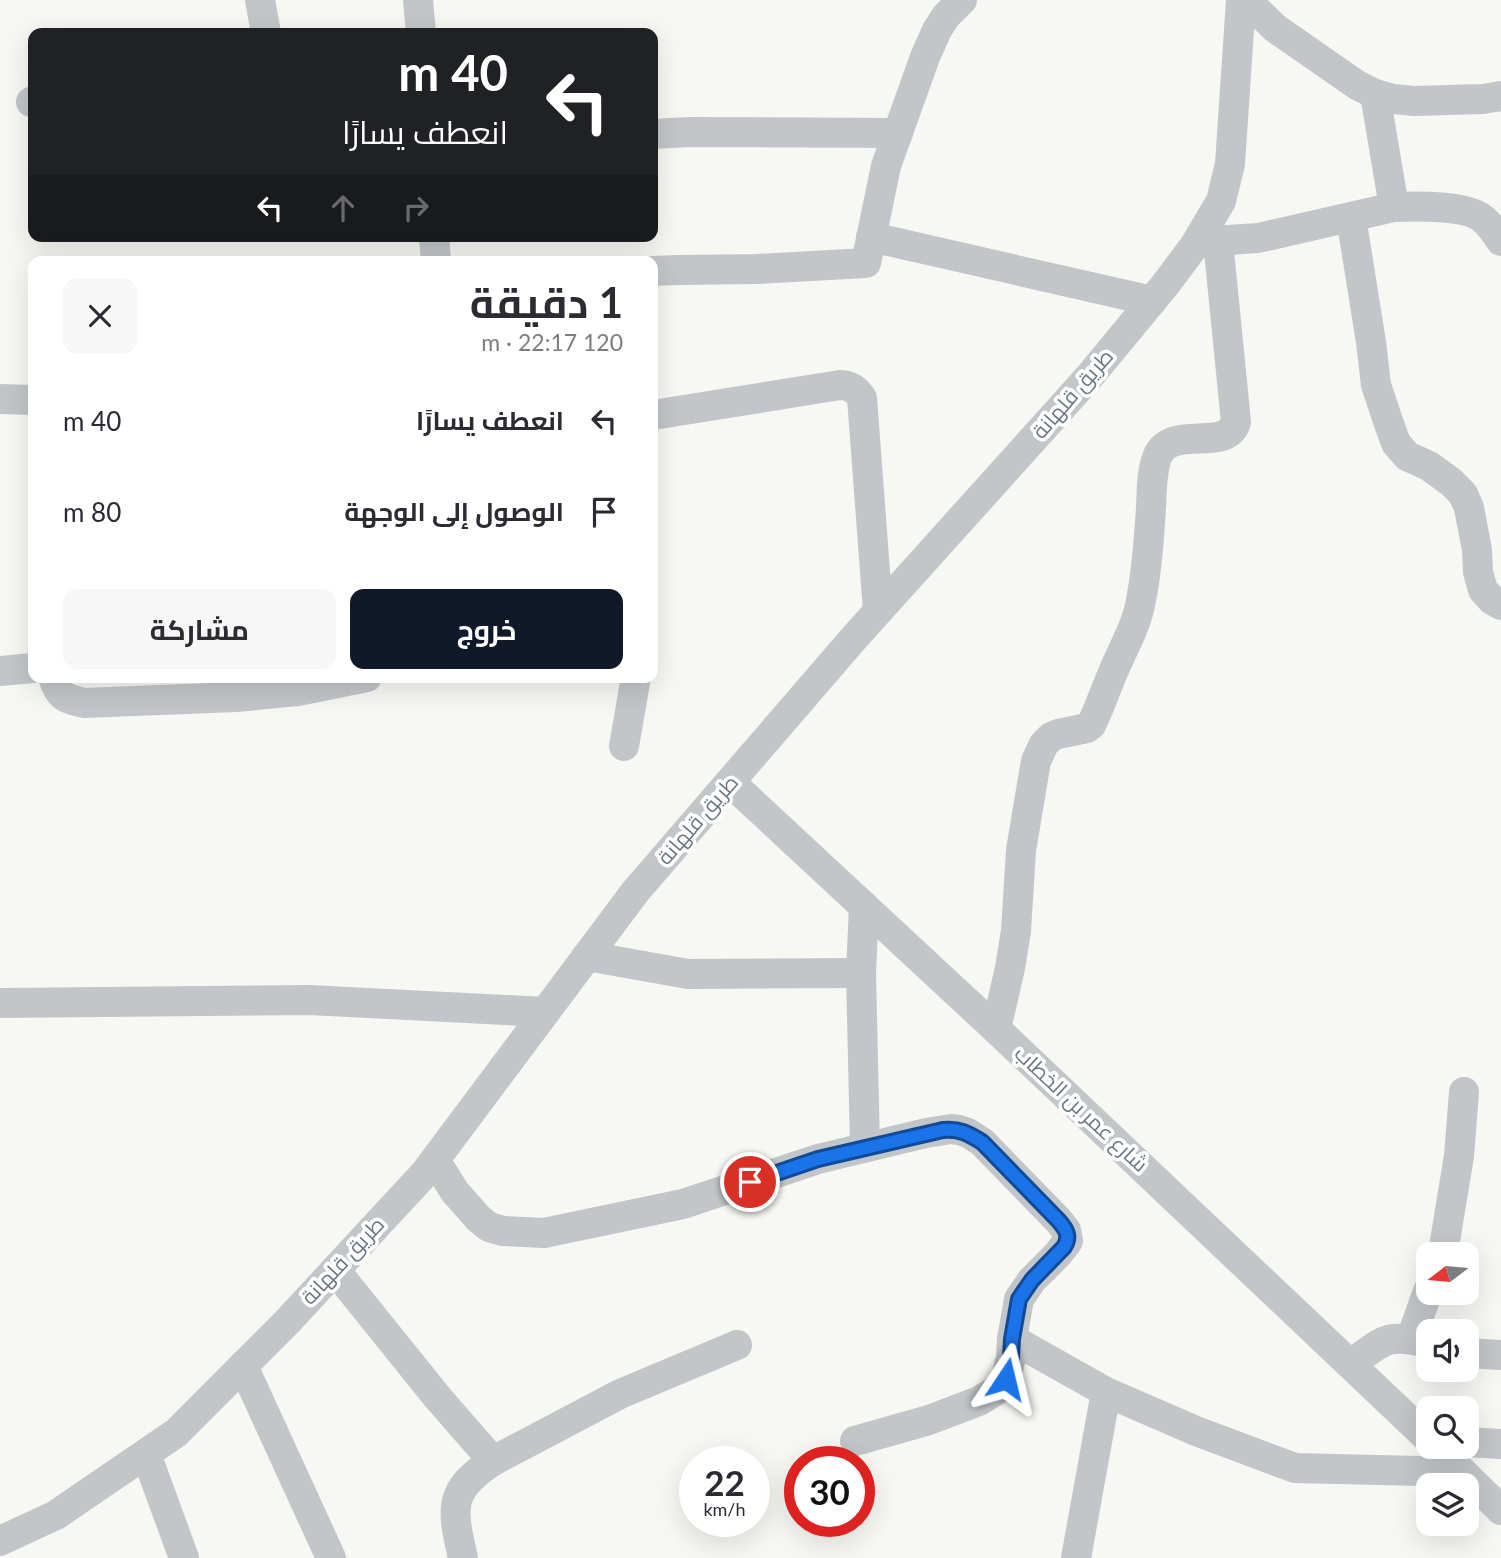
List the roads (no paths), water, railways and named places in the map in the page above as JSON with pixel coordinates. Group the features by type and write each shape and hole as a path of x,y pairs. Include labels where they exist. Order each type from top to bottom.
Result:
{"street":[{"path":"260,0 265,28"},
{"path":"418,0 421,28"},
{"path":"658,271 757,269 866,262 886,166 925,57 946,16 962,0"},
{"path":"1244,0 1275,28 1357,85 1375,94 1414,101 1501,96"},
{"name":"طريق قلهانة","path":"0,1541 55,1515 176,1433 335,1270 425,1173 635,892 878,611 1208,241 1230,164 1244,0"},
{"path":"1375,94 1394,207"},
{"path":"658,134 898,133"},
{"path":"996,1029 1016,931 1021,850 1036,761 1044,744 1051,737 1091,725 1135,624 1143,589 1153,478 1158,454 1169,443 1182,439 1214,437 1228,433 1234,429 1236,422 1208,241 1258,238 1394,207 1460,209 1483,218 1501,241"},
{"path":"1351,217 1376,385 1392,433 1396,443 1407,456 1429,466 1463,494 1469,508 1483,590 1492,600 1501,604"},
{"path":"871,237 1152,301"},
{"path":"658,414 840,385 853,388 862,398 878,611"},
{"path":"0,399 28,400"},
{"path":"0,671 28,668"},
{"path":"55,683 57,692 63,697 84,703 236,697 298,691 337,683"},
{"path":"624,746 635,683"},
{"name":"شارع عمر بن الخطاب","path":"730,782 996,1029 1416,1426"},
{"path":"864,906 861,974 865,1147"},
{"path":"587,956 688,974 861,974"},
{"path":"0,1003 309,1000 545,1012"},
{"path":"1445,1242 1459,1156 1464,1092"},
{"path":"435,1160 455,1192 478,1219 489,1227 503,1231 544,1233 683,1204 818,1159 943,1130 968,1133 982,1142 1066,1230 1068,1241 1032,1280 1019,1299 1006,1379 993,1394 929,1420 855,1441"},
{"path":"335,1270 438,1398 493,1461"},
{"path":"1351,1364 1381,1342 1397,1338 1416,1341"},
{"path":"1012,1339 1106,1392 1196,1431 1295,1468 1462,1472"},
{"path":"463,1558 455,1522 457,1496 478,1471 620,1394 737,1345"},
{"path":"1479,1355 1501,1354"},
{"path":"243,1366 331,1558"},
{"path":"1076,1558 1106,1392"},
{"path":"1479,1443 1501,1444"},
{"path":"146,1454 184,1558"},
{"path":"1449,1459 1501,1510"}]}
